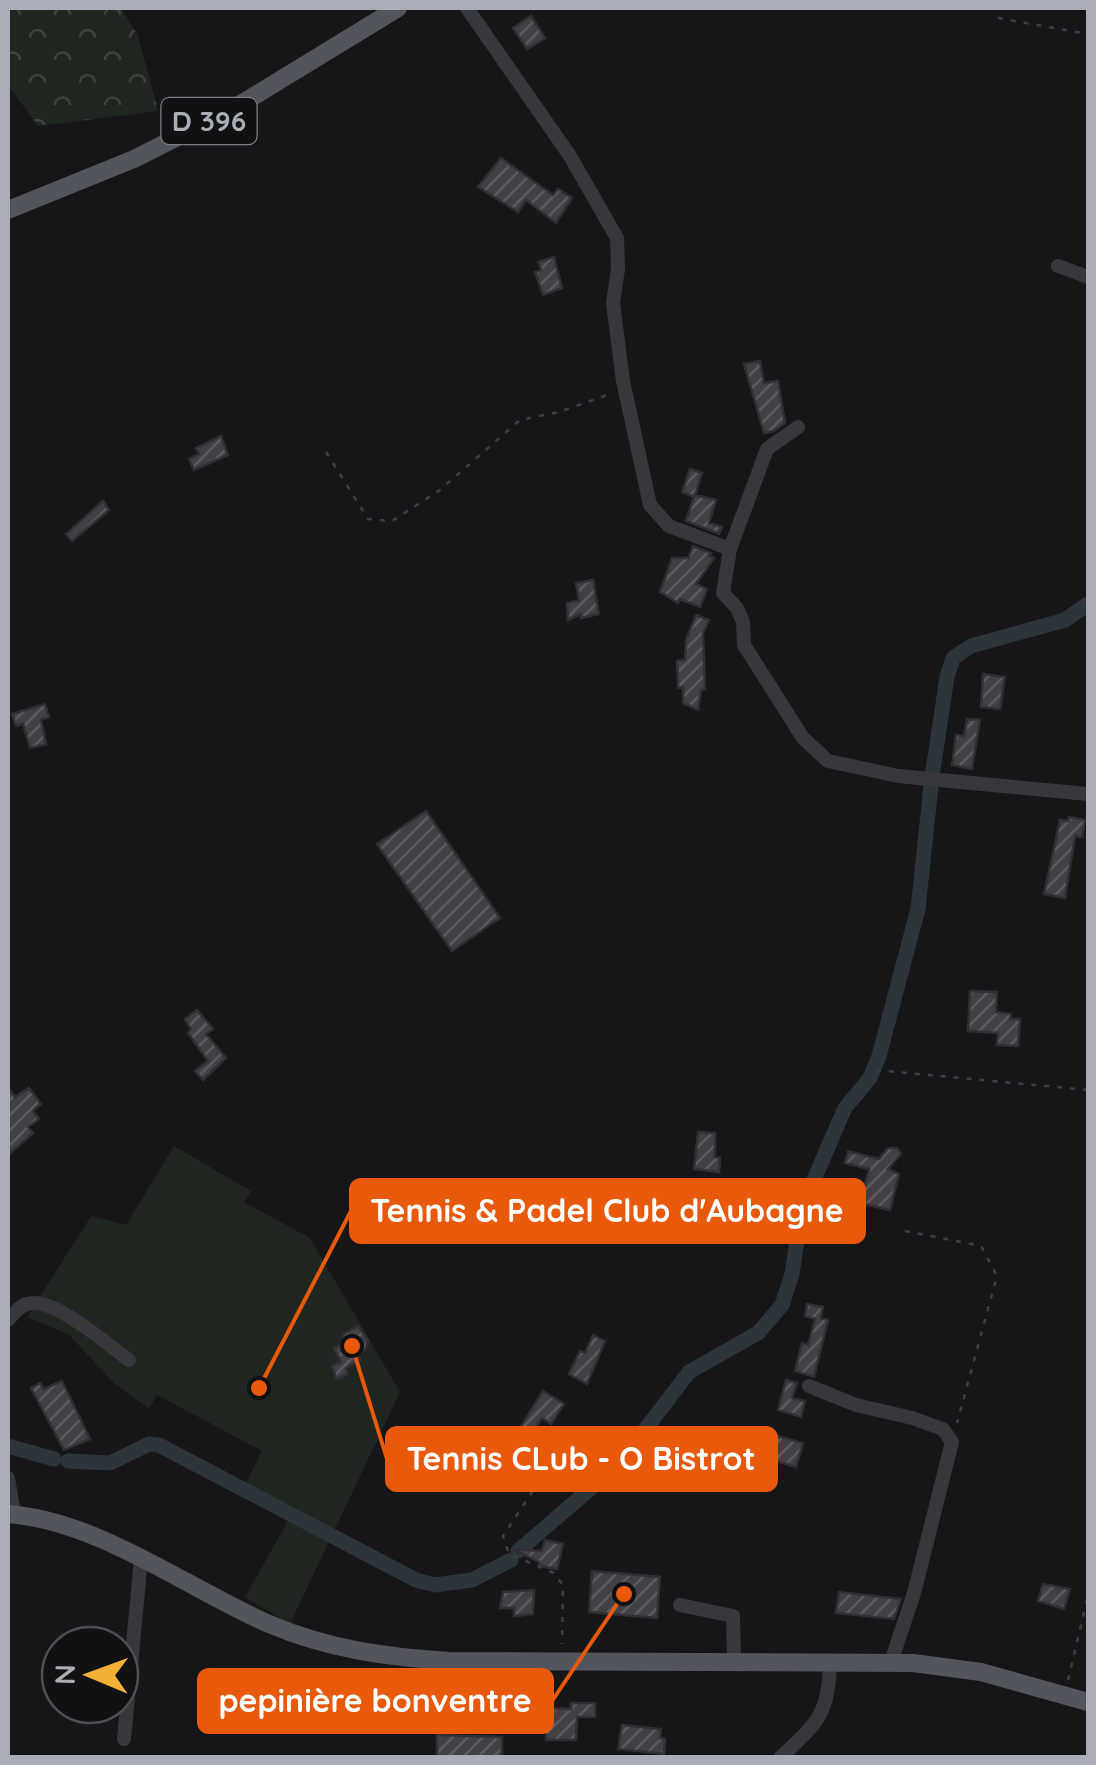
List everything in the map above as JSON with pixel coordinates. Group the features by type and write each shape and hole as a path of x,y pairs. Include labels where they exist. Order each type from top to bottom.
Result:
{"main road":[{"name":"D 396","path":"8,210 134,159 231,110 398,8"},
{"path":"11,1514 71,1527 269,1624 327,1646 384,1656 449,1662 891,1662 981,1672 1088,1702"}],"street":[{"path":"466,8 570,156 616,238 618,269 613,303 624,390 650,505 668,526 730,548"},
{"path":"1058,266 1088,277"},
{"path":"798,427 768,449 730,548 723,594 744,622 744,645 803,738 828,761 898,776 1088,794"},
{"path":"8,1320 26,1304 40,1303 72,1319 129,1360"},
{"path":"809,1386 943,1429 952,1442 914,1593 891,1662"},
{"path":"8,1478 11,1514"},
{"path":"124,1739 141,1560"},
{"path":"680,1604 734,1616 734,1661"},
{"path":"780,1758 817,1723 829,1694 830,1661"}],"path":[{"path":"998,18 1088,34"},
{"path":"326,452 368,519 392,520 440,490 520,420 559,412 624,390"},
{"path":"876,1070 1088,1090"},
{"path":"906,1231 981,1246 996,1276 952,1442"},
{"path":"540,1480 503,1536 509,1554 554,1574 563,1584 561,1661"},
{"path":"1064,1696 1088,1595"}],"green space":[{"path":"8,8 121,8 138,36 158,111 38,126 9,86"},
{"path":"174,1146 251,1191 244,1202 310,1238 400,1392 290,1624 245,1597 288,1521 242,1491 262,1451 157,1395 149,1409 115,1384 69,1335 27,1317 91,1216 126,1225"}],"building":[{"path":"531,16 545,38 527,49 513,28"},
{"path":"501,158 553,195 558,189 572,198 556,223 526,200 518,212 478,187"},
{"path":"554,257 562,288 543,295 535,272 541,270 538,262"},
{"path":"760,361 764,383 778,381 785,423 764,433 744,364"},
{"path":"221,436 228,455 194,470 189,459 199,454 196,448"},
{"path":"690,469 702,473 695,495 716,500 709,523 722,527 719,534 686,521 694,497 682,492"},
{"path":"103,501 109,510 72,541 66,534"},
{"path":"693,546 714,558 696,584 707,589 700,607 680,599 678,603 660,592 672,558 688,558"},
{"path":"593,580 599,614 581,618 581,614 568,620 567,603 579,600 576,583"},
{"path":"696,615 709,620 703,633 705,689 701,690 698,710 683,703 677,661 685,660 686,640"},
{"path":"983,674 1005,677 1000,709 981,707"},
{"path":"45,704 49,717 41,720 46,744 30,748 23,724 16,726 12,714"},
{"path":"967,719 980,720 972,769 952,765 956,735 964,736"},
{"path":"426,811 500,918 452,951 377,844"},
{"path":"1069,817 1085,820 1082,837 1075,836 1065,898 1044,894 1060,820 1068,821"},
{"path":"970,991 997,992 996,1012 1020,1019 1018,1046 997,1045 998,1033 968,1031"},
{"path":"197,1010 213,1029 206,1034 226,1058 203,1080 195,1071 208,1061 188,1033 191,1029 185,1019"},
{"path":"8,1088 15,1097 29,1088 41,1104 33,1111 39,1119 28,1127 33,1133 8,1155"},
{"path":"698,1132 715,1133 719,1172 694,1169"},
{"path":"888,1148 897,1148 901,1154 888,1169 899,1174 890,1210 860,1203 869,1169 845,1163 848,1151 879,1159"},
{"path":"807,1304 823,1307 821,1318 828,1320 814,1377 795,1371 802,1343 808,1345 815,1319 805,1316"},
{"path":"358,1326 368,1340 366,1349 358,1355 360,1360 346,1368 348,1374 336,1379 332,1366 341,1362 334,1349 341,1344 344,1334"},
{"path":"593,1335 605,1341 587,1384 569,1374"},
{"path":"786,1380 797,1383 792,1398 805,1401 801,1417 778,1410"},
{"path":"62,1381 90,1439 64,1450 31,1388 40,1383 44,1389"},
{"path":"543,1391 564,1404 551,1424 542,1418 524,1444 515,1436"},
{"path":"770,1434 803,1443 796,1467 763,1457"},
{"path":"545,1540 563,1544 557,1569 539,1566 539,1562 513,1549 542,1551"},
{"path":"592,1571 660,1577 657,1618 589,1612"},
{"path":"1043,1584 1070,1589 1064,1609 1038,1601"},
{"path":"534,1590 533,1614 514,1616 514,1608 500,1608 503,1592"},
{"path":"839,1592 901,1599 894,1619 836,1613"},
{"path":"571,1703 595,1703 595,1717 577,1717 576,1740 546,1740 546,1708 571,1709"},
{"path":"622,1725 661,1729 664,1754 618,1749"},
{"path":"437,1735 502,1737 502,1758 437,1758"}],"waterway":[{"path":"932,777 953,658 971,646 1065,620 1088,604"},
{"path":"518,1551 619,1464 689,1372 758,1333 782,1305 792,1274 802,1207 845,1108 870,1078 879,1056 918,909 931,786"},
{"path":"68,1461 110,1463 149,1444 159,1445 416,1580 435,1585 472,1580 511,1560"},
{"path":"8,1446 54,1459"}],"place":[{"name":"Tennis CLub - O Bistrot","path":"352,1346"},
{"name":"Tennis & Padel Club d'Aubagne","path":"259,1388"},
{"name":"pepinière bonventre","path":"624,1594"}]}
